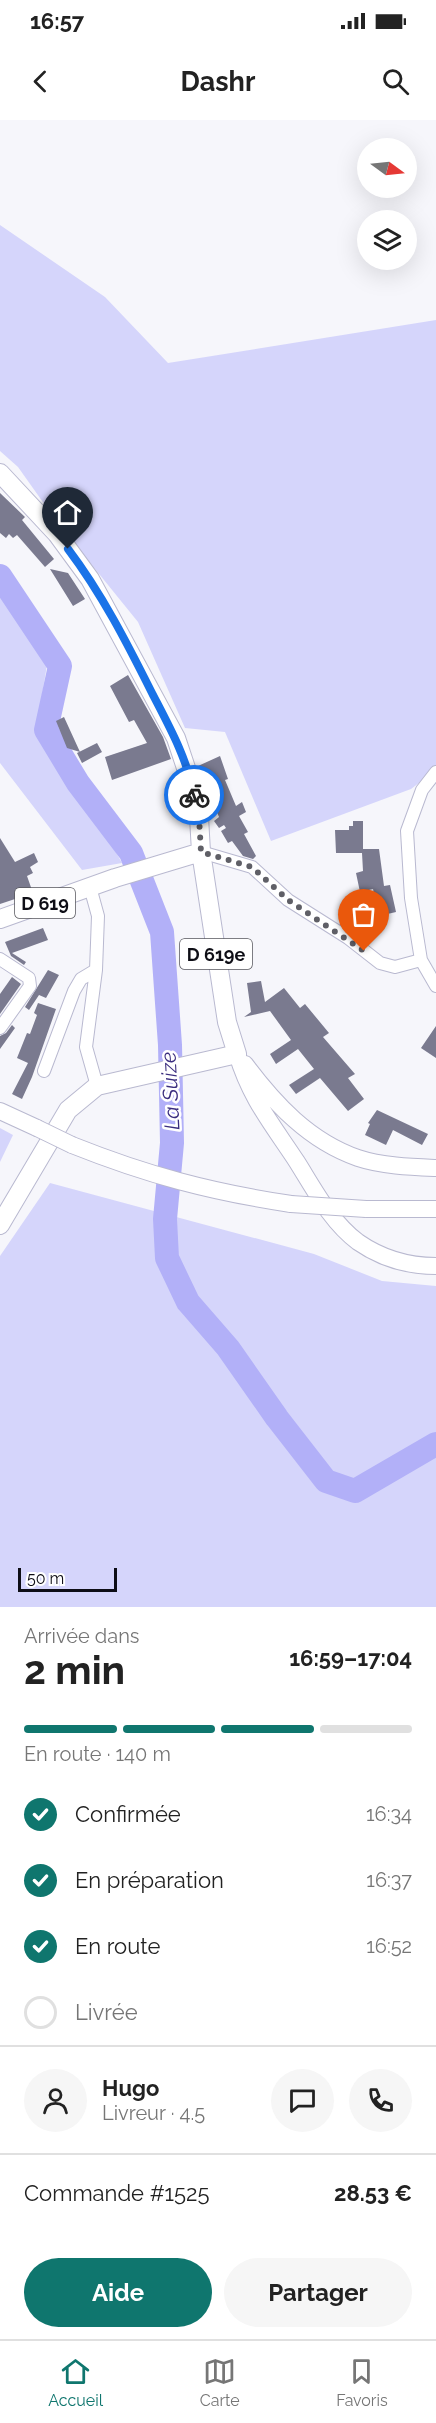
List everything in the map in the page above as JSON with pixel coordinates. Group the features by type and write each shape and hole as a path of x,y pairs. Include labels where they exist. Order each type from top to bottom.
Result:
{"main road":[{"path":"0,472 57,534 90,579 130,649 176,738 186,766 199,817 201,852"},
{"name":"D 619","path":"0,919 115,878 201,852"},
{"name":"D 619e","path":"201,852 227,1022 237,1054"},
{"path":"0,1224 68,1110 97,1086 237,1054"},
{"path":"237,1054 269,1096 312,1136 358,1158 404,1166 436,1168"},
{"path":"237,1054 244,1080 260,1109 315,1192 347,1232 359,1242 394,1260 413,1265 436,1266"},
{"path":"0,1111 72,1145 162,1178 208,1190 291,1204 366,1209 436,1209"}],"street":[{"path":"436,771 422,790 407,831 411,898 421,960 436,986"},
{"path":"201,852 252,867 288,900 348,938 380,963 395,967 421,960"},
{"path":"90,887 98,916 96,970 86,1047 97,1086"},
{"path":"0,959 29,978 30,986 0,1028"},
{"path":"44,1071 74,991 81,979 96,970"}],"shaded area":[{"path":"0,225 105,297 168,363 436,320 436,770 411,789 271,841 225,732 185,728 138,622 57,522 18,467 0,451"},
{"path":"0,592 48,659 39,713 122,863 82,870 0,763"},
{"path":"0,1128 13,1135 0,1162"},
{"path":"50,1183 314,1254 382,1281 436,1286 436,1607 0,1607 0,1256"}],"water":[{"path":"350,905 368,916 362,926 343,914"}],"building":[{"path":"0,493 25,517 22,520 54,559 45,567 17,535 13,538 9,534 6,538 0,533"},
{"path":"50,569 68,573 85,599 73,606"},
{"path":"128,675 163,737 171,759 112,780 105,757 147,743 134,720 129,722 110,686"},
{"path":"64,717 80,752 67,748 56,721"},
{"path":"97,743 102,752 82,763 77,753"},
{"path":"220,756 228,779 225,780 236,806 242,802 246,812 239,816 248,832 244,834 256,856 253,859 243,856 232,841 228,843 221,831 226,828 224,825 219,828 214,821 219,817 198,766"},
{"path":"353,821 363,821 363,849 379,849 384,886 390,885 396,912 379,916 373,889 360,892 356,873 363,871 362,853 336,853 335,830 349,830 349,826 353,826"},
{"path":"0,838 15,862 34,853 38,862 30,867 33,873 27,876 33,893 0,904"},
{"path":"43,928 48,940 12,953 26,962 24,965 11,956 5,942"},
{"path":"48,970 59,975 46,998 39,995 29,1010 25,1007"},
{"path":"12,977 21,984 0,1014 0,994"},
{"path":"261,981 265,1002 284,988 300,1008 305,1004 329,1033 323,1037 355,1074 348,1078 364,1099 348,1111 320,1078 296,1094 289,1085 314,1069 298,1049 276,1064 270,1054 291,1040 270,1011 244,1017 251,1012 247,983"},
{"path":"38,1003 56,1009 22,1099 12,1094 28,1063 17,1058 27,1033 30,1034 37,1015 34,1013"},
{"path":"12,1025 15,1028 0,1049 0,1036 6,1033"},
{"path":"436,1026 436,1058 421,1048"},
{"path":"377,1110 428,1134 422,1145 393,1130 386,1145 365,1135 370,1124 368,1123"}],"waterway":[{"name":"La Suize","path":"0,576 60,666 46,730 78,783 131,853 162,932 170,1045 172,1143 165,1219 167,1258 188,1302 228,1348 277,1418 326,1481 355,1491 436,1444"}],"way so far":[{"path":"194,795 199,817 201,852 252,867 288,900 348,938 364,951"}],"route":[{"path":"68,549 110,612 176,738 194,795"}]}
